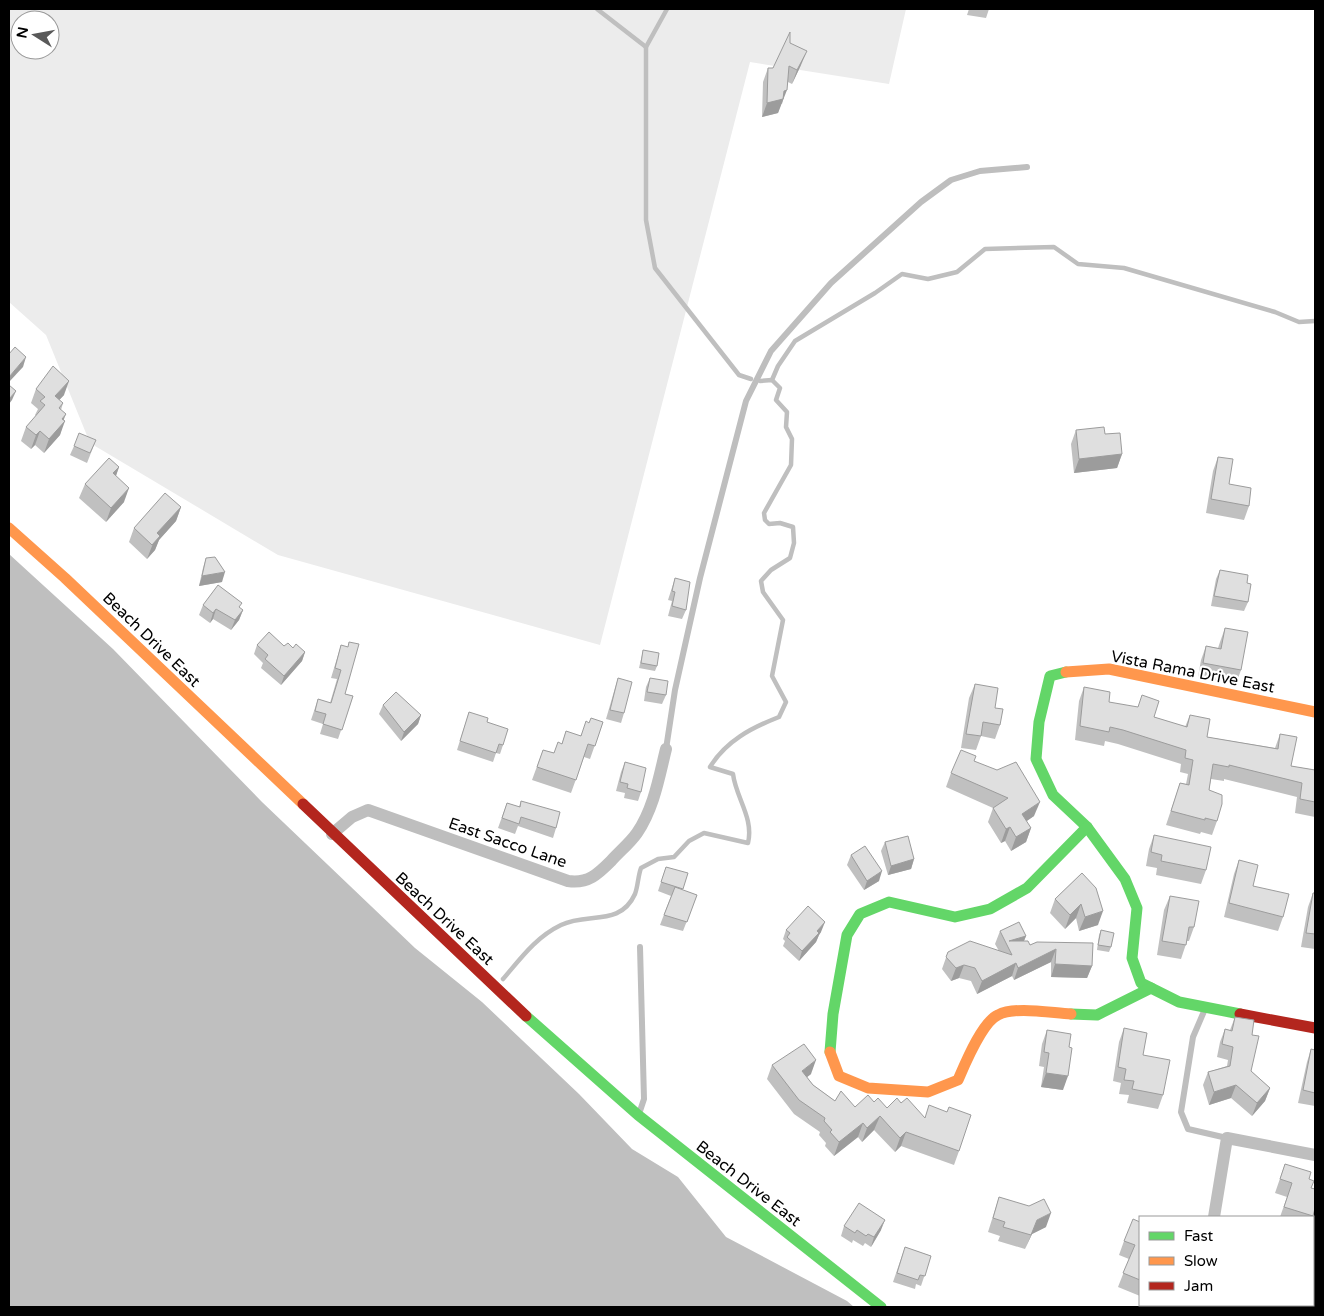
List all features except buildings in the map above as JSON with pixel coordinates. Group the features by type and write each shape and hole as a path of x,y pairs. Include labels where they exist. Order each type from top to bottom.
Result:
{"street":[{"name":"Beach Drive East","path":"9,528 65,578 515,1006 638,1115 881,1307"},
{"name":"Vista Rama Drive East","path":"1315,712 1109,669 1074,670 1050,676 1039,722 1036,759 1053,795 1087,827 1125,879 1137,908 1132,958 1141,983 1179,1002 1315,1028"},
{"name":"East Sacco Lane","path":"332,834 352,817 368,810 568,881 578,882 587,880 598,874 636,835 642,826 656,789 666,749"},
{"path":"1087,827 1028,888 990,909 955,917 889,902 860,914 847,935 833,1014 830,1051 840,1076 868,1088 928,1092 958,1080 978,1036 996,1015 1010,1011 1097,1015 1151,988"},
{"path":"1214,1216 1227,1138 1315,1155"}],"lane":[{"path":"666,749 675,690 700,578 746,401 771,352 831,283 921,202 950,180 980,171 1028,167"},
{"path":"638,1115 644,1099 640,947"},
{"path":"1206,1007 1193,1037 1181,1112 1188,1129 1227,1138"}],"shaded area":[{"path":"9,9 906,9 889,84 750,62 600,645 278,555 90,443 46,335 9,302"},
{"path":"9,554 113,649 262,802 415,948 482,1002 579,1094 632,1149 678,1177 726,1237 847,1301 854,1307 9,1307"}],"waterway":[{"path":"597,9 646,47"},
{"path":"667,9 646,47 646,220 655,268 739,375 751,379"},
{"path":"772,380 778,366 795,341 875,293 902,274 928,279 957,272 985,249 1054,247 1078,264 1124,268 1275,312 1299,322 1315,321"},
{"path":"503,979 529,949 552,930 571,921 602,917 621,911 629,904 635,894 641,868 658,859 674,857 689,841 704,833 748,843 749,825 733,774 710,767 716,758 740,736 779,717 786,702 772,676 783,620 763,592 761,581 771,570 790,558 794,543 793,527 780,523 769,524 765,520 764,513 791,465 792,439 786,427 787,412 776,400 780,388 772,380 760,381"}],"traffic: fast":[{"path":"1066,672 1050,676 1039,722 1036,759 1053,795 1087,827 1125,879 1137,908 1132,958 1141,983 1179,1002 1240,1014"},
{"path":"830,1052 833,1014 847,935 860,914 889,902 955,917 990,909 1027,888 1087,827"},
{"path":"1071,1014 1097,1015 1151,988"},
{"path":"526,1016 638,1115 881,1307"}],"traffic: slow":[{"path":"9,528 65,578 303,804"},
{"path":"1066,672 1109,669 1315,712"},
{"path":"830,1052 839,1076 868,1088 928,1092 958,1080 980,1034 992,1019 998,1015 1005,1012 1023,1010 1071,1014"}],"traffic: jam":[{"path":"303,804 526,1016"},
{"path":"1240,1014 1315,1028"}]}
